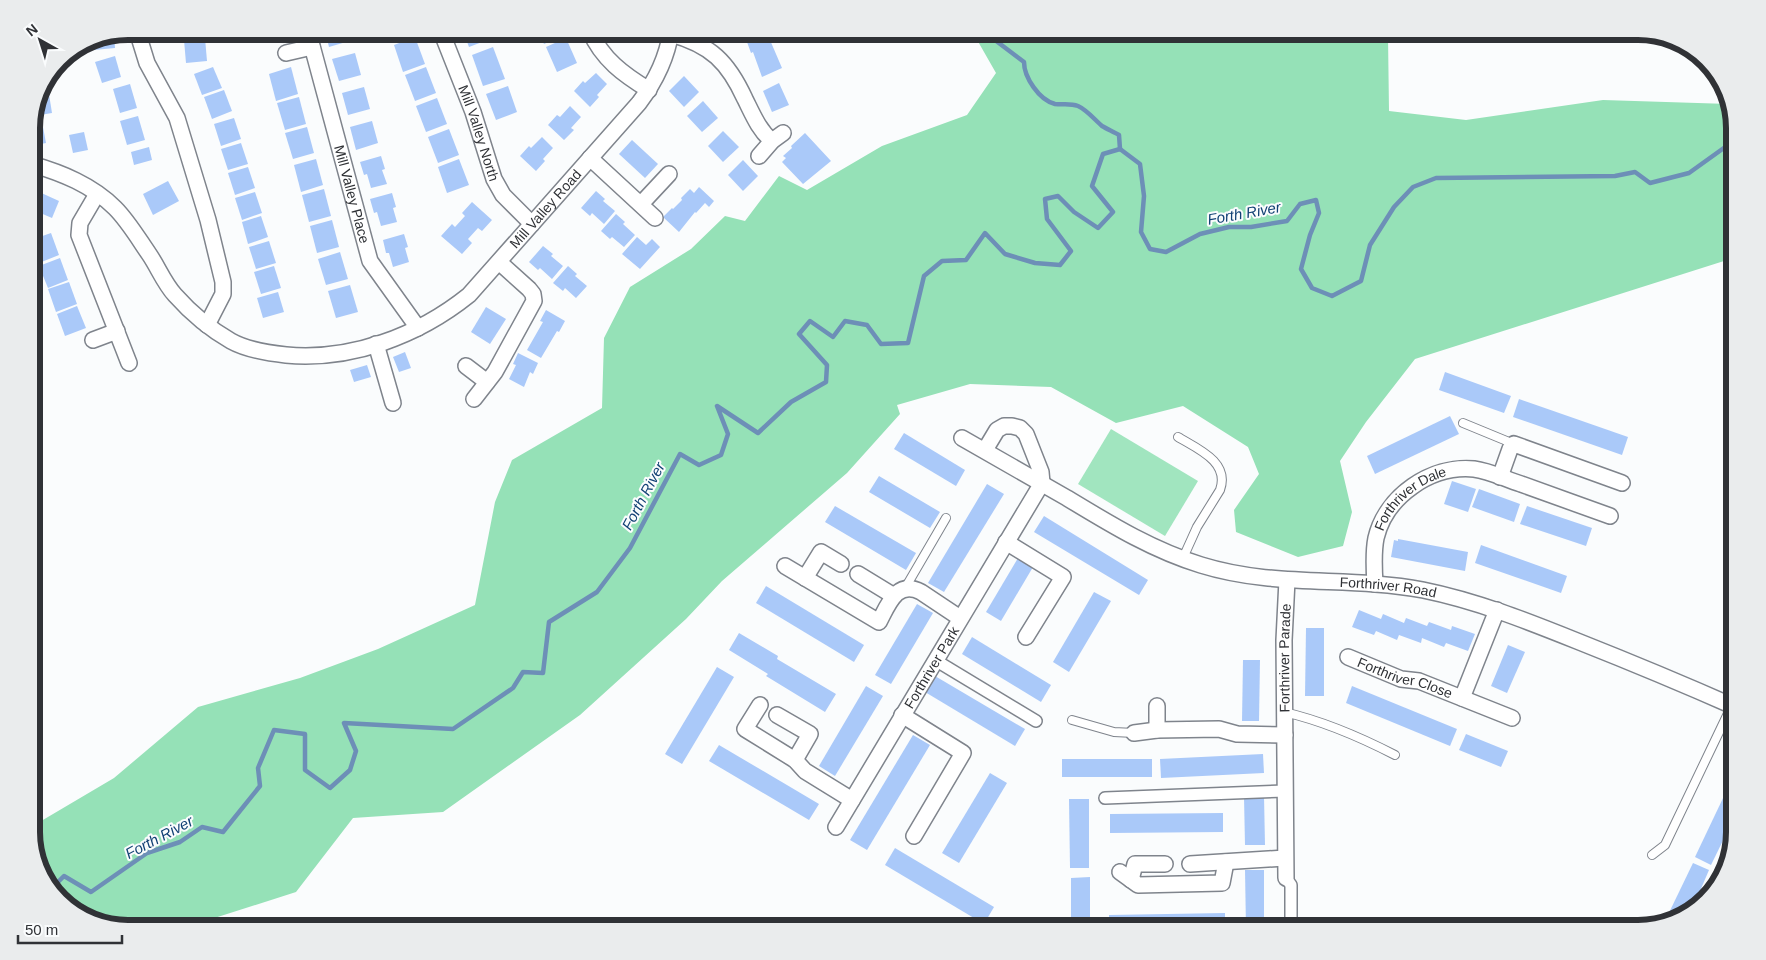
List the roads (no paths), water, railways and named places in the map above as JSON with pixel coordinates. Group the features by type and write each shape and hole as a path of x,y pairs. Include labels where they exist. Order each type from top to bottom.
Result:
{"street":[{"path":"140,40 147,64 177,118 208,220 223,282 223,294 207,326"},
{"name":"Mill Valley Place","path":"310,40 370,260 418,328"},
{"name":"Mill Valley North","path":"445,40 473,112 494,179 503,195 532,224"},
{"path":"593,40 618,69 649,90"},
{"name":"Mill Valley Road","path":"40,167 68,176 114,207 127,221 173,294 207,326 232,341 268,353 302,357 340,355 418,328 452,309 469,295 649,90 659,72 669,40"},
{"path":"691,40 705,47 722,61 738,84 764,134 777,137 760,156"},
{"path":"286,53 312,47"},
{"path":"590,158 655,218"},
{"path":"641,204 669,174"},
{"path":"97,194 80,222 79,235 129,363"},
{"path":"474,399 495,372 534,301 530,289 499,262"},
{"path":"93,340 116,331"},
{"path":"376,344 393,403"},
{"path":"466,366 488,382"},
{"path":"985,450 997,430 1004,426 1020,428 1026,434 1040,472 1042,483"},
{"name":"Forthriver Road","path":"962,438 1134,538 1183,558 1243,576 1375,584 1451,596 1497,610 1642,667 1726,703"},
{"path":"1500,477 1510,449 1514,444 1622,483"},
{"name":"Forthriver Dale","path":"1375,584 1374,557 1377,537 1384,518 1409,489 1431,476 1459,469 1474,469 1610,516"},
{"name":"Forthriver Park","path":"836,826 1042,483"},
{"path":"1006,542 1063,578 1026,637"},
{"path":"805,578 821,552 841,564"},
{"path":"784,566 879,622 899,593"},
{"name":"Forthriver Park","path":"858,574 899,593 915,589 960,618"},
{"name":"Forthriver Parade","path":"1286,878 1284,640 1287,580"},
{"name":"Forthriver Close","path":"1462,698 1497,610"},
{"name":"Forthriver Close","path":"1348,657 1401,679 1419,682 1512,718"},
{"path":"935,660 1036,721"},
{"path":"760,705 745,729 795,760 805,771 852,800"},
{"path":"1157,706 1158,730"},
{"path":"777,715 810,734 795,760"},
{"name":"Forthriver Park","path":"902,715 963,753 914,836"},
{"path":"1134,733 1158,730 1219,729 1237,734 1285,735"},
{"path":"1105,798 1285,791"},
{"path":"1190,864 1286,858"},
{"path":"1165,864 1135,864 1126,876 1138,885 1222,883 1226,862"},
{"path":"1286,878 1291,885 1291,920"}],"lane":[{"path":"1463,424 1514,444"},
{"path":"1178,437 1210,456 1220,469 1222,476 1220,490 1197,527 1183,558"},
{"path":"899,593 946,518"},
{"path":"1284,712 1317,720 1369,741 1395,755"},
{"path":"1072,720 1114,732 1134,733"},
{"path":"1652,855 1665,845 1726,720"}],"waterway":[{"path":"995,40 1024,62 1030,81 1043,98 1055,104 1078,106 1102,126 1119,135 1120,149"},
{"name":"Forth River","path":"1120,149 1140,164 1144,196 1141,232 1150,249 1166,252 1200,234 1229,227 1251,227 1287,221 1300,204 1316,200 1319,213 1310,235 1301,269 1312,288 1332,296 1361,281 1370,245 1394,207 1413,187 1436,178 1615,176 1635,172 1650,183 1689,173 1726,146"},
{"name":"Forth River","path":"57,883 64,876 91,892 147,853 180,842 202,827 223,832 260,786 258,768 274,730 305,734 305,770 330,788 350,770 356,751 344,723 453,729 513,688 523,672 543,673 549,622 597,592 630,548 680,454 699,465 721,455 728,434 717,406 758,433 791,402 826,382 827,365 799,334 810,321 833,337 845,321 867,325 881,344 908,343 924,276 942,261 966,260 985,233 1005,254 1035,263 1060,265 1071,251 1047,219 1045,199 1058,196 1074,212 1098,228 1113,212 1092,186 1103,154 1120,149"}]}
